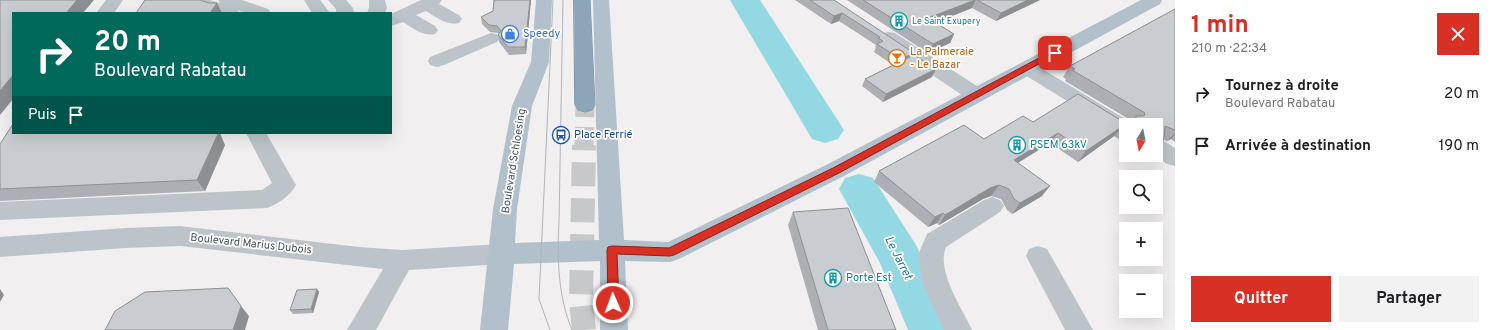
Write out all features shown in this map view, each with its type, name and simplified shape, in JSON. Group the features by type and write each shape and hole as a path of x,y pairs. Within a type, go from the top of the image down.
{"highway":[{"path":"582,0 585,105"}],"main road":[{"name":"Boulevard Schloesing","path":"494,330 505,209 522,106 540,62 544,0"},
{"path":"601,0 614,330"},
{"path":"502,254 612,250 670,252 844,166 1154,0"}],"street":[{"path":"106,12 116,0"},
{"path":"194,0 228,12"},
{"path":"226,0 259,12"},
{"path":"312,0 320,12"},
{"path":"336,0 344,8 345,12"},
{"path":"376,12 378,8 377,0"},
{"path":"397,18 430,2 453,20"},
{"path":"397,18 429,30"},
{"path":"878,30 976,95"},
{"path":"437,61 492,38"},
{"path":"1027,68 1119,124"},
{"path":"0,211 267,199 285,185 257,134"},
{"path":"1163,150 1175,158"},
{"path":"958,330 936,284 930,254 936,241 992,206"},
{"name":"Boulevard Marius Dubois","path":"0,246 180,236 359,257 402,260 502,254"},
{"path":"1038,256 1079,330"},
{"path":"361,330 402,260"}],"building":[{"path":"0,0 77,0 67,12 12,12 12,76 0,91"},
{"path":"145,0 200,0 209,3 217,3 211,12 137,12"},
{"path":"494,0 530,0 525,47 508,47 498,35 501,31 497,26 489,25 481,17 493,11"},
{"path":"810,0 834,0 914,53 900,59 877,44 883,41 878,38 880,37 842,13 834,16"},
{"path":"863,0 975,0 928,18 954,34 933,44"},
{"path":"977,0 1028,0 1001,13"},
{"path":"1175,9 1175,130 1165,126 1163,140 1163,118 1136,118 1136,116 1144,116 1145,113 1072,70 1075,69 1070,66"},
{"path":"914,55 936,69 886,94 865,79"},
{"path":"1078,94 1119,119 1119,129 1086,151 1058,133 1014,160 1050,186 1020,203 1014,199 1009,189 999,185 990,188 945,215 943,213 935,217 879,171 964,125 984,139 1023,116 1033,122"},
{"path":"12,126 12,134 218,134 197,180 0,189 0,144"},
{"name":"Porte Est","path":"848,208 896,330 828,330 793,212"},
{"path":"228,288 241,306 233,330 105,330 115,311 145,292"},
{"path":"317,289 311,309 290,310 297,290"}],"waterway":[{"name":"Le Jarret","path":"745,0 825,130"},
{"name":"Le Jarret","path":"859,189 900,258 932,330"}],"tunnel":[{"path":"584,146 585,105"},
{"path":"584,145 581,301 584,330"}],"tram line":[{"path":"550,330 539,299 553,0"},
{"path":"563,0 558,236 561,291 567,317 572,330"}],"place":[{"name":"Le Saint Exupery","path":"899,21"},
{"name":"Speedy","path":"510,34"},
{"name":"La Palmeraie - Le Bazar","path":"897,58"},
{"name":"Place Ferrié","path":"561,135"},
{"name":"PSEM 63kV","path":"1017,145"},
{"name":"Porte Est","path":"833,278"}],"route":[{"path":"613,303 612,250 670,252 836,170 1055,53"}]}
